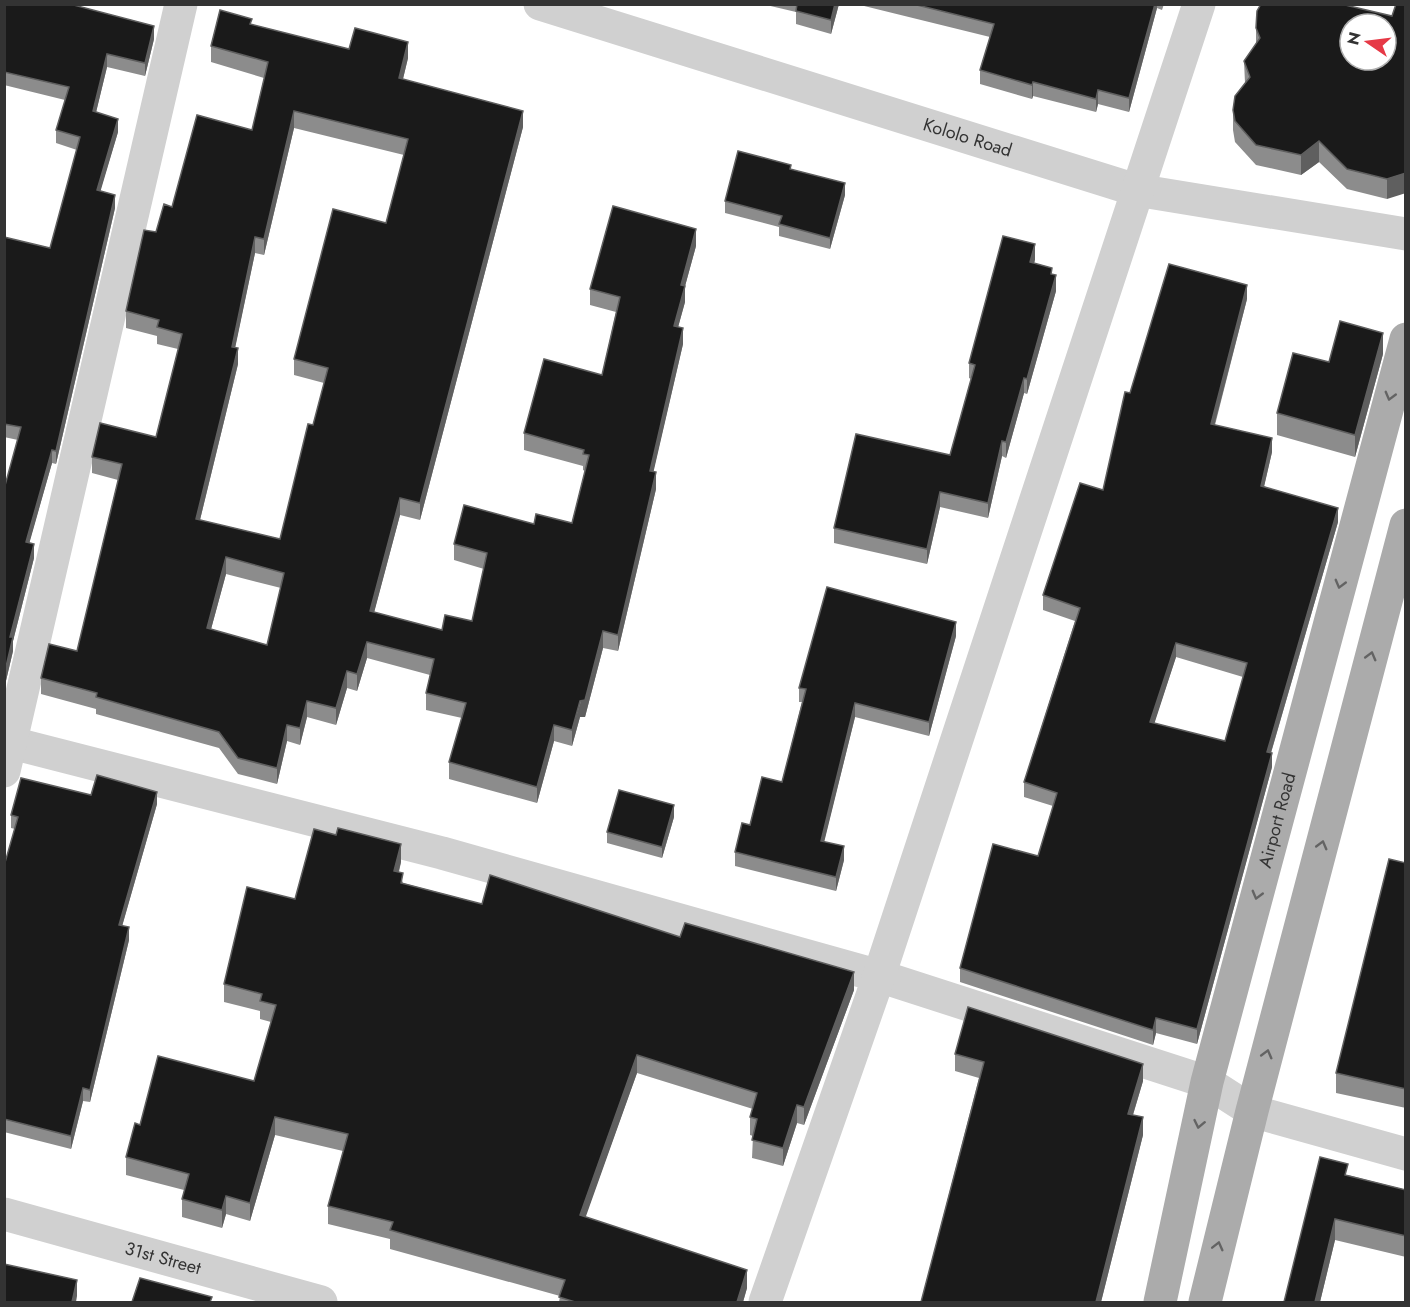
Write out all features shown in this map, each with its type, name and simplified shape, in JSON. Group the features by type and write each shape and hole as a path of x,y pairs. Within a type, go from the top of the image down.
{"main road":[{"name":"Airport Road","path":"1160,1302 1208,1082 1406,339"},
{"path":"1205,1302 1252,1111 1406,525"}],"street":[{"path":"181,4 7,752 442,853 879,976 1208,1082 1252,1111 1406,1155"},
{"path":"765,1302 879,976 1199,4"},
{"name":"Kololo Road","path":"550,6 1136,190 1406,234"},
{"name":"31st Street","path":"4,1214 321,1302"}],"building":[{"path":"4,4 70,4 154,26 145,63 107,54 93,111 118,119 97,190 115,195 56,451 52,450 26,542 34,544 10,637 13,637 5,671 4,489 21,427 4,424 4,237 50,248 80,137 56,130 69,87 4,72"},
{"path":"797,4 835,4 831,20 796,11"},
{"path":"913,4 1155,4 1129,98 1098,90 1096,99 1033,82 1032,85 980,70 994,24"},
{"path":"1261,4 1341,4 1375,12 1338,12 1338,72 1398,72 1398,12 1393,12 1396,4 1406,4 1406,173 1387,179 1347,169 1319,141 1301,155 1256,145 1235,121 1233,110 1235,96 1250,77 1244,61 1260,38 1256,28 1257,11"},
{"path":"220,10 252,19 250,24 349,49 355,28 408,42 399,78 523,111 420,503 400,498 370,611 442,630 445,615 472,621 487,553 454,544 464,505 534,524 536,514 572,523 589,455 583,454 584,450 524,433 544,359 602,375 620,297 590,289 613,206 696,229 681,285 685,286 674,326 683,328 650,471 656,472 618,635 603,631 585,700 580,701 572,730 554,725 537,787 449,762 466,703 426,693 434,659 367,642 357,674 347,671 336,708 307,701 300,728 287,725 277,768 238,758 219,732 96,697 97,693 41,678 49,644 77,651 122,464 92,457 100,423 156,437 182,334 157,327 159,320 126,311 144,230 156,232 164,204 172,207 197,115 252,130 268,62 211,46","holes":["294,111 408,139 386,223 333,209 294,359 328,368 313,425 308,424 280,539 196,519 238,348 232,347 255,237 264,239","226,557 284,573 267,645 207,628"]},
{"path":"738,151 791,165 790,169 845,183 830,238 779,224 782,216 725,201"},
{"path":"1003,236 1035,244 1030,262 1052,268 1051,274 1056,275 1027,379 1024,378 1006,442 1002,441 988,503 940,492 927,549 834,528 856,434 950,455 975,365 969,363"},
{"path":"1169,264 1247,285 1211,424 1272,438 1261,486 1338,508 1267,752 1272,753 1197,1029 1156,1018 1153,1030 960,968 993,844 1038,856 1057,793 1024,782 1080,608 1043,595 1080,483 1103,490 1125,392 1130,393","holes":["1176,643 1247,663 1225,741 1150,722"]},
{"path":"1340,321 1383,333 1355,435 1277,413 1293,353 1329,362"},
{"path":"827,587 956,622 929,722 855,703 821,841 844,846 836,877 735,852 742,823 750,825 762,777 782,782 806,689 799,688"},
{"path":"97,775 157,792 119,925 129,927 90,1090 83,1088 71,1136 4,1119 4,866 18,817 11,815 21,778 91,795"},
{"path":"619,790 674,805 662,847 607,832"},
{"path":"338,828 401,844 394,871 403,873 401,883 482,904 490,875 680,937 685,923 854,972 804,1107 797,1105 783,1148 752,1140 757,1119 750,1117 757,1093 637,1055 580,1215 747,1270 737,1302 575,1302 559,1297 565,1280 390,1230 393,1222 328,1206 348,1134 275,1117 250,1203 226,1196 222,1210 182,1199 189,1174 126,1157 135,1123 140,1125 158,1056 254,1081 276,1005 260,1001 262,994 224,984 247,887 295,899 314,829 336,835"},
{"path":"1389,859 1406,863 1406,1089 1336,1073"},
{"path":"968,1007 1143,1064 1128,1114 1143,1117 1096,1302 921,1302 984,1062 955,1054"},
{"path":"1320,1157 1348,1164 1345,1175 1406,1190 1406,1236 1335,1219 1315,1302 1284,1302"},
{"path":"4,1264 77,1280 72,1302 4,1302"},
{"path":"140,1278 212,1297 210,1302 132,1302"}]}
